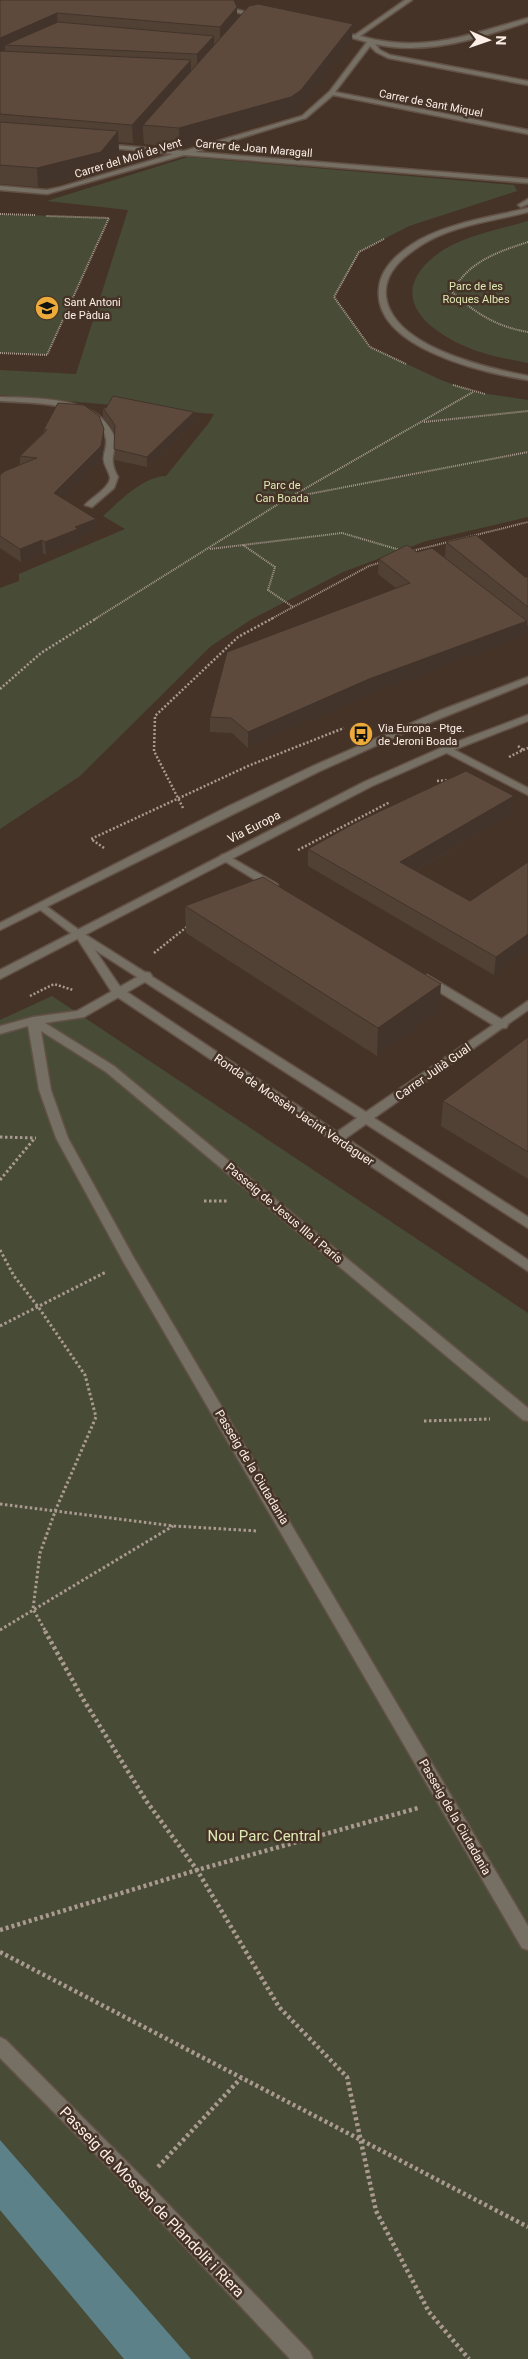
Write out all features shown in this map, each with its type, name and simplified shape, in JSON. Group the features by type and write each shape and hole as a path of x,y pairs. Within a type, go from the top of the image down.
{"street":[{"path":"189,0 271,18"},
{"path":"357,36 409,0"},
{"path":"246,20 252,14"},
{"path":"328,30 357,36 370,42 418,46 465,40 528,20"},
{"path":"521,22 528,24"},
{"path":"370,42 378,51 388,56 528,83"},
{"name":"Carrer del Molí de Vent","path":"0,188 33,192 62,189 180,152 304,117 331,93 370,42"},
{"name":"Carrer de Sant Miquel","path":"331,93 528,132"},
{"path":"135,148 141,142"},
{"name":"Carrer de Joan Maragall","path":"96,145 528,182"},
{"path":"485,220 526,203"},
{"path":"528,210 438,234 409,250 387,272 382,280 381,292 389,316 427,347 484,370 528,378"},
{"path":"0,399 57,403 80,408 94,416 104,426 110,438 111,450 108,463 114,478 111,486 89,505"},
{"name":"Via Europa","path":"0,927 193,828 329,763 452,709 528,680"},
{"name":"Via Europa","path":"0,975 368,784 528,718"},
{"path":"447,750 528,792"},
{"path":"225,857 284,892"},
{"name":"Ronda de Mossèn Jacint Verdaguer","path":"42,906 79,935 146,976 528,1223"},
{"name":"Ronda de Mossèn Jacint Verdaguer","path":"79,935 117,992 528,1266"},
{"path":"418,974 502,1025"},
{"path":"0,1030 33,1021 80,1014 146,976"},
{"name":"Carrer Julià Gual","path":"337,1138 502,1025 528,1005"},
{"name":"Passeig de la Ciutadania","path":"33,1021 45,1090 62,1138 129,1260 528,1942"},
{"name":"Passeig de Jesus Illa i París","path":"33,1021 110,1068 528,1416"},
{"name":"Passeig de Mossèn de Plandolit i Riera","path":"0,2046 140,2187 304,2359"}],"path":[{"path":"0,214 108,218 47,355 0,353"},
{"path":"384,239 359,252 334,297 370,346 414,368"},
{"path":"528,242 483,260 465,271 452,292 480,317 503,328 528,332"},
{"path":"449,383 474,392 492,395"},
{"path":"0,689 42,653 288,498 474,392"},
{"path":"421,422 528,411"},
{"path":"288,498 528,452"},
{"path":"207,549 342,533 409,552 528,522"},
{"path":"243,545 275,567 268,590 293,607"},
{"path":"193,828 154,751 155,716 238,636 369,566 385,561"},
{"path":"523,750 528,748"},
{"path":"0,1136 62,1138"},
{"path":"0,1180 35,1138"},
{"path":"204,1201 232,1201"},
{"path":"0,1250 14,1276 39,1308 85,1375 96,1417 56,1509 40,1553 33,1609 83,1699 147,1802 197,1870 238,1942 279,2007 348,2077 359,2140 376,2210 430,2312 469,2359"},
{"path":"0,1326 39,1308 129,1260"},
{"path":"424,1421 491,1419"},
{"path":"0,1504 56,1509 174,1526 291,1534"},
{"path":"0,1630 174,1526"},
{"path":"0,1930 197,1870 445,1800"},
{"path":"0,1952 528,2228"},
{"path":"140,2187 242,2078"}],"green space":[{"name":"Parc de Can Boada","path":"188,157 514,185 517,191 409,226 359,252 334,297 370,347 441,380 474,392 528,400 528,517 426,541 343,572 252,619 211,646 80,776 0,829 0,588 19,581 19,574 125,529 103,516 140,485 157,477 166,476 214,414 0,395 0,370 76,374 128,210 47,201"},
{"name":"Sant Antoni de Pàdua","path":"0,214 109,218 47,355 0,353"},
{"name":"Parc de les Roques Albes","path":"528,221 528,363 498,357 463,345 446,337 420,314 413,301 413,287 420,271 436,255 468,238"},
{"name":"Nou Parc Central","path":"52,996 528,1313 528,2359 0,2359 0,1020"}],"water":[{"path":"0,2140 191,2359 124,2359 0,2210"}],"building":[{"path":"0,0 234,0 237,7 220,27 57,13 0,38"},
{"path":"258,4 353,24 301,90 291,97 179,128 143,125 249,6"},
{"path":"58,22 214,36 197,54 5,45"},
{"path":"0,51 191,60 132,125 0,114"},
{"path":"0,122 118,131 101,152 37,168 0,165"},
{"path":"113,396 194,412 147,457 114,449 115,425 103,408 106,408"},
{"path":"58,403 84,405 99,416 104,429 101,446 54,493 96,519 75,527 78,529 45,542 42,540 20,549 0,536 0,475 5,471 37,458 20,456 47,430 44,429"},
{"path":"476,535 525,577 528,577 528,607 446,542"},
{"path":"407,545 417,552 432,548 527,621 369,679 248,732 231,718 210,717 227,652 410,583 379,559"},
{"path":"466,771 514,796 400,862 470,901 528,862 528,934 496,957 308,849 355,823"},
{"path":"263,877 441,984 378,1028 185,906"},
{"path":"528,1037 528,1152 443,1101"}],"place":[{"name":"Sant Antoni de Pàdua","path":"47,308"},
{"name":"Via Europa - Ptge. de Jeroni Boada","path":"361,734"}]}
